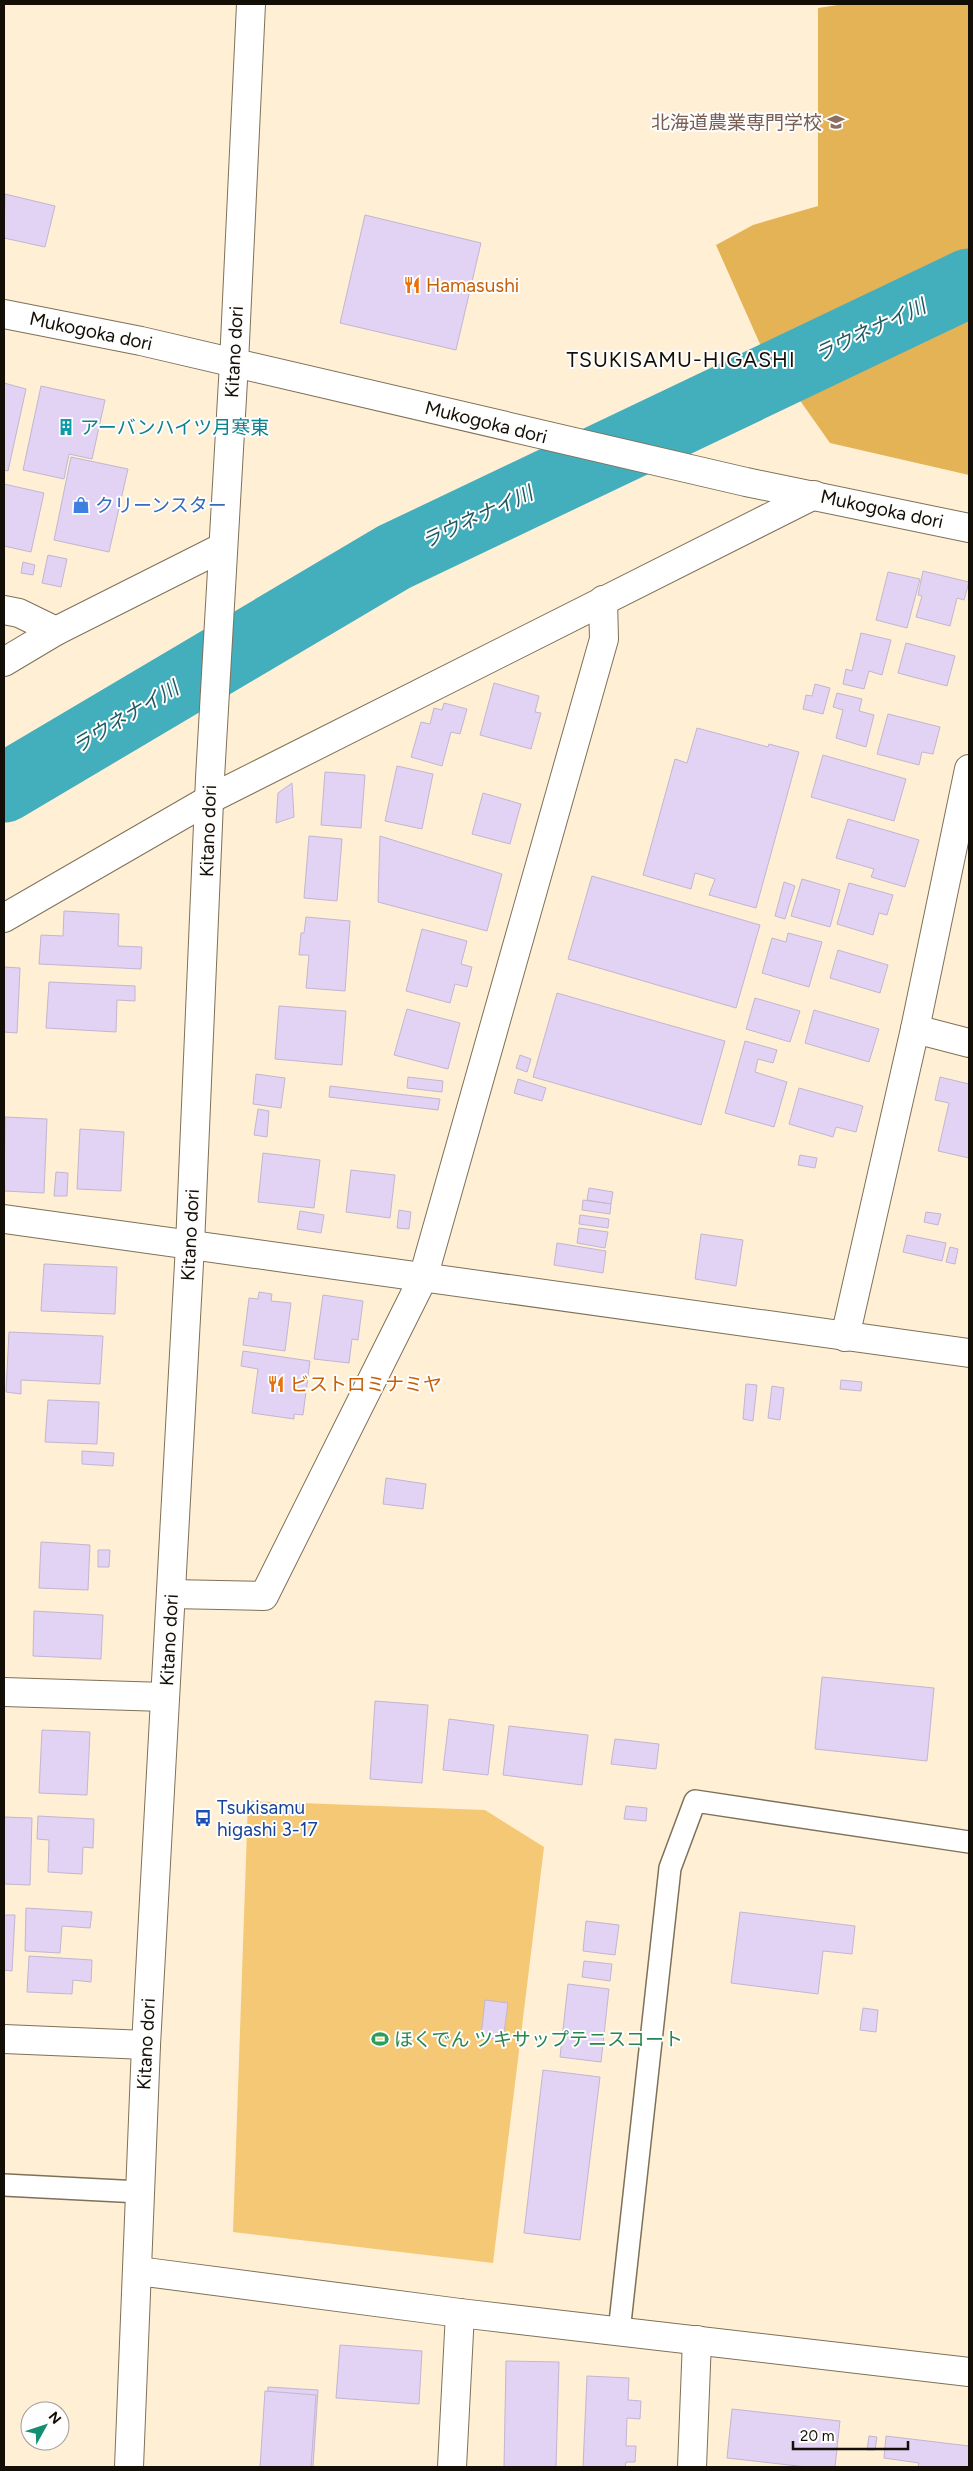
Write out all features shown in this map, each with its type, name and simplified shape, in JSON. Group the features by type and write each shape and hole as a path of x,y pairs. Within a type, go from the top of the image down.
{"street":[{"name":"Kitano dori","path":"129,2467 146,2044 190,1245 210,788 252,4"},
{"name":"Mukogoka dori","path":"4,314 141,341 563,441 746,482 969,528"},
{"path":"4,918 210,788 603,600 814,495"},
{"path":"4,662 56,631 223,547"},
{"path":"171,1594 264,1596 424,1278 604,639 603,600"},
{"path":"4,610 19,613 56,631"},
{"path":"845,1337 964,818 969,770"},
{"path":"915,1029 969,1043"},
{"path":"4,1219 969,1353"},
{"path":"4,1692 165,1697"},
{"path":"4,2039 146,2044"},
{"path":"138,2271 460,2313 969,2372"},
{"path":"452,2467 460,2313"},
{"path":"692,2467 697,2340"}],"lane":[{"path":"619,2332 670,1868 695,1801 969,1842"},
{"path":"4,2185 140,2192"}],"shaded area":[{"path":"844,4 969,4 969,475 830,443 760,344 716,245 753,225 818,206 818,8"},
{"name":"ほくでん ツキサップテニスコート","path":"248,1801 485,1810 544,1847 493,2263 233,2232"}],"building":[{"path":"5,194 55,206 45,247 4,238"},
{"path":"365,215 481,243 456,350 340,323"},
{"path":"4,383 26,389 8,471 4,470"},
{"name":"アーバンハイツ月寒東","path":"41,386 105,400 92,459 69,454 64,479 23,470"},
{"path":"71,457 128,469 109,552 54,540"},
{"path":"4,484 44,493 31,552 4,546"},
{"path":"48,555 67,559 61,587 42,583"},
{"path":"23,562 35,565 33,575 21,573"},
{"path":"923,571 969,582 964,600 957,598 950,626 916,617 922,596 918,595"},
{"path":"888,572 920,579 907,628 876,620"},
{"path":"861,633 891,640 882,675 869,671 864,689 843,684 846,669 852,671"},
{"path":"906,643 955,656 947,686 898,673"},
{"path":"494,683 539,696 535,712 541,713 531,749 480,735"},
{"path":"815,684 830,688 823,714 803,709 806,695 812,696"},
{"path":"837,693 862,699 859,711 874,715 866,747 836,738 843,710 833,707"},
{"path":"444,703 467,709 460,734 451,732 442,766 411,757 421,722 430,724 434,708 442,710"},
{"path":"888,714 940,727 933,754 922,752 919,765 877,754"},
{"path":"697,728 768,747 769,744 799,752 756,908 709,895 715,879 695,873 691,889 643,875 675,759 687,763"},
{"path":"823,755 906,779 894,821 811,797"},
{"path":"397,766 433,774 422,829 385,821"},
{"path":"325,772 365,775 361,828 321,825"},
{"path":"292,783 294,817 276,823 278,793"},
{"path":"483,793 521,804 510,844 472,834"},
{"path":"848,819 919,840 905,887 871,877 874,869 836,858"},
{"path":"309,836 342,839 337,901 304,898"},
{"path":"380,836 502,874 487,931 378,902"},
{"path":"592,876 760,925 736,1008 568,959"},
{"path":"802,879 840,890 830,927 791,916"},
{"path":"784,882 795,886 785,919 775,916"},
{"path":"849,883 893,895 887,915 879,913 873,935 837,924"},
{"path":"64,911 119,914 118,946 142,947 141,969 39,964 41,935 63,936"},
{"path":"306,917 350,921 345,991 306,988 309,955 299,955 301,933 304,933"},
{"path":"422,929 467,941 461,964 472,967 467,987 455,984 450,1003 406,991"},
{"path":"788,933 822,942 809,987 762,973 772,938 786,942"},
{"path":"838,950 888,965 880,993 830,978"},
{"path":"4,967 20,968 17,1033 4,1032"},
{"path":"49,982 135,986 135,1001 117,1000 116,1032 46,1028"},
{"path":"557,993 725,1041 701,1125 533,1077"},
{"path":"755,998 800,1011 790,1042 746,1029"},
{"path":"279,1006 346,1011 342,1065 275,1059"},
{"path":"407,1009 460,1023 448,1069 394,1055"},
{"path":"814,1010 879,1029 869,1062 805,1043"},
{"path":"745,1041 777,1050 773,1063 758,1059 755,1072 787,1082 774,1127 725,1113"},
{"path":"520,1055 531,1059 527,1072 516,1068"},
{"path":"256,1074 285,1078 281,1108 253,1104"},
{"path":"408,1077 443,1081 442,1092 407,1088"},
{"path":"940,1077 969,1084 969,1158 938,1151 949,1103 935,1100"},
{"path":"518,1079 546,1088 542,1101 514,1093"},
{"path":"330,1086 440,1099 438,1110 329,1097"},
{"path":"799,1088 863,1106 856,1132 836,1127 833,1137 789,1124"},
{"path":"258,1109 269,1111 267,1137 254,1135"},
{"path":"5,1117 47,1119 44,1193 4,1191"},
{"path":"80,1129 124,1132 121,1191 77,1189"},
{"path":"263,1153 320,1160 314,1208 258,1202"},
{"path":"800,1155 817,1158 815,1168 798,1165"},
{"path":"351,1170 395,1175 390,1218 346,1212"},
{"path":"56,1172 68,1173 67,1196 54,1196"},
{"path":"589,1188 613,1192 611,1204 587,1200"},
{"path":"583,1200 611,1204 610,1214 582,1210"},
{"path":"399,1210 411,1212 409,1229 397,1228"},
{"path":"300,1211 324,1215 321,1233 297,1229"},
{"path":"926,1212 941,1214 938,1225 924,1222"},
{"path":"580,1215 609,1219 608,1228 579,1224"},
{"path":"579,1228 608,1232 605,1248 577,1243"},
{"path":"701,1234 743,1240 736,1286 695,1279"},
{"path":"907,1235 946,1243 942,1261 903,1252"},
{"path":"557,1243 606,1251 603,1273 554,1265"},
{"path":"950,1247 958,1249 955,1264 946,1262"},
{"path":"44,1264 117,1267 115,1314 41,1311"},
{"path":"259,1292 272,1294 271,1301 291,1303 285,1351 243,1345 249,1298 258,1299"},
{"path":"323,1295 363,1301 358,1340 352,1339 349,1363 314,1359"},
{"path":"9,1332 103,1336 100,1384 21,1380 21,1394 6,1392"},
{"path":"243,1351 310,1361 303,1415 294,1414 294,1419 252,1413 258,1369 241,1366"},
{"path":"841,1380 862,1382 861,1391 840,1389"},
{"path":"746,1384 757,1385 753,1421 743,1419"},
{"path":"772,1386 784,1388 780,1420 768,1418"},
{"path":"48,1400 99,1402 97,1444 45,1442"},
{"path":"82,1451 114,1453 113,1466 82,1464"},
{"path":"386,1478 426,1484 423,1509 383,1504"},
{"path":"41,1542 90,1545 88,1590 39,1588"},
{"path":"98,1550 110,1550 109,1567 98,1567"},
{"path":"34,1611 103,1615 101,1659 33,1656"},
{"path":"822,1677 934,1688 927,1761 815,1749"},
{"path":"375,1701 428,1705 422,1783 370,1779"},
{"path":"449,1719 494,1725 488,1775 443,1770"},
{"path":"509,1726 588,1735 582,1785 503,1775"},
{"path":"42,1730 90,1732 87,1795 39,1793"},
{"path":"615,1739 659,1744 656,1769 611,1764"},
{"path":"626,1806 647,1808 646,1821 624,1819"},
{"path":"38,1816 94,1819 93,1848 83,1847 82,1874 48,1872 49,1840 37,1839"},
{"path":"4,1817 32,1818 30,1885 4,1884"},
{"path":"26,1908 92,1912 90,1928 62,1926 60,1953 25,1951"},
{"path":"740,1912 855,1926 852,1954 823,1951 818,1994 731,1983"},
{"path":"4,1915 15,1915 12,1971 4,1970"},
{"path":"586,1921 619,1925 615,1955 583,1951"},
{"path":"29,1956 92,1960 91,1982 73,1980 72,1994 27,1992"},
{"path":"584,1961 612,1964 610,1981 582,1977"},
{"path":"568,1984 609,1989 601,2062 560,2057"},
{"path":"485,2000 508,2003 503,2040 481,2037"},
{"path":"863,2008 878,2010 876,2032 860,2030"},
{"path":"543,2070 600,2077 580,2240 524,2233"},
{"path":"340,2345 422,2351 419,2404 336,2398"},
{"path":"506,2361 559,2362 556,2467 504,2467"},
{"path":"587,2376 629,2378 628,2400 641,2401 640,2419 627,2418 626,2446 636,2446 635,2462 626,2462 625,2467 583,2467"},
{"path":"268,2387 318,2390 313,2467 263,2467"},
{"path":"265,2391 316,2395 311,2467 260,2467"},
{"path":"732,2409 840,2421 835,2467 807,2467 727,2458"},
{"path":"869,2436 877,2437 875,2450 867,2450"},
{"path":"886,2436 969,2446 969,2467 918,2467 919,2463 884,2458"}],"waterway":[{"name":"ラウネナイ川","path":"4,788 394,557 969,283"}],"place":[{"name":"北海道農業専門学校","path":"836,122"},
{"name":"Hamasushi","path":"412,285"},
{"name":"アーバンハイツ月寒東","path":"66,427"},
{"name":"クリーンスター","path":"81,505"},
{"name":"ビストロミナミヤ","path":"276,1384"},
{"name":"Tsukisamu higashi 3-17","path":"203,1818"},
{"name":"ほくでん ツキサップテニスコート","path":"380,2039"}],"district":[{"name":"TSUKISAMU-HIGASHI","path":"681,359"}]}
